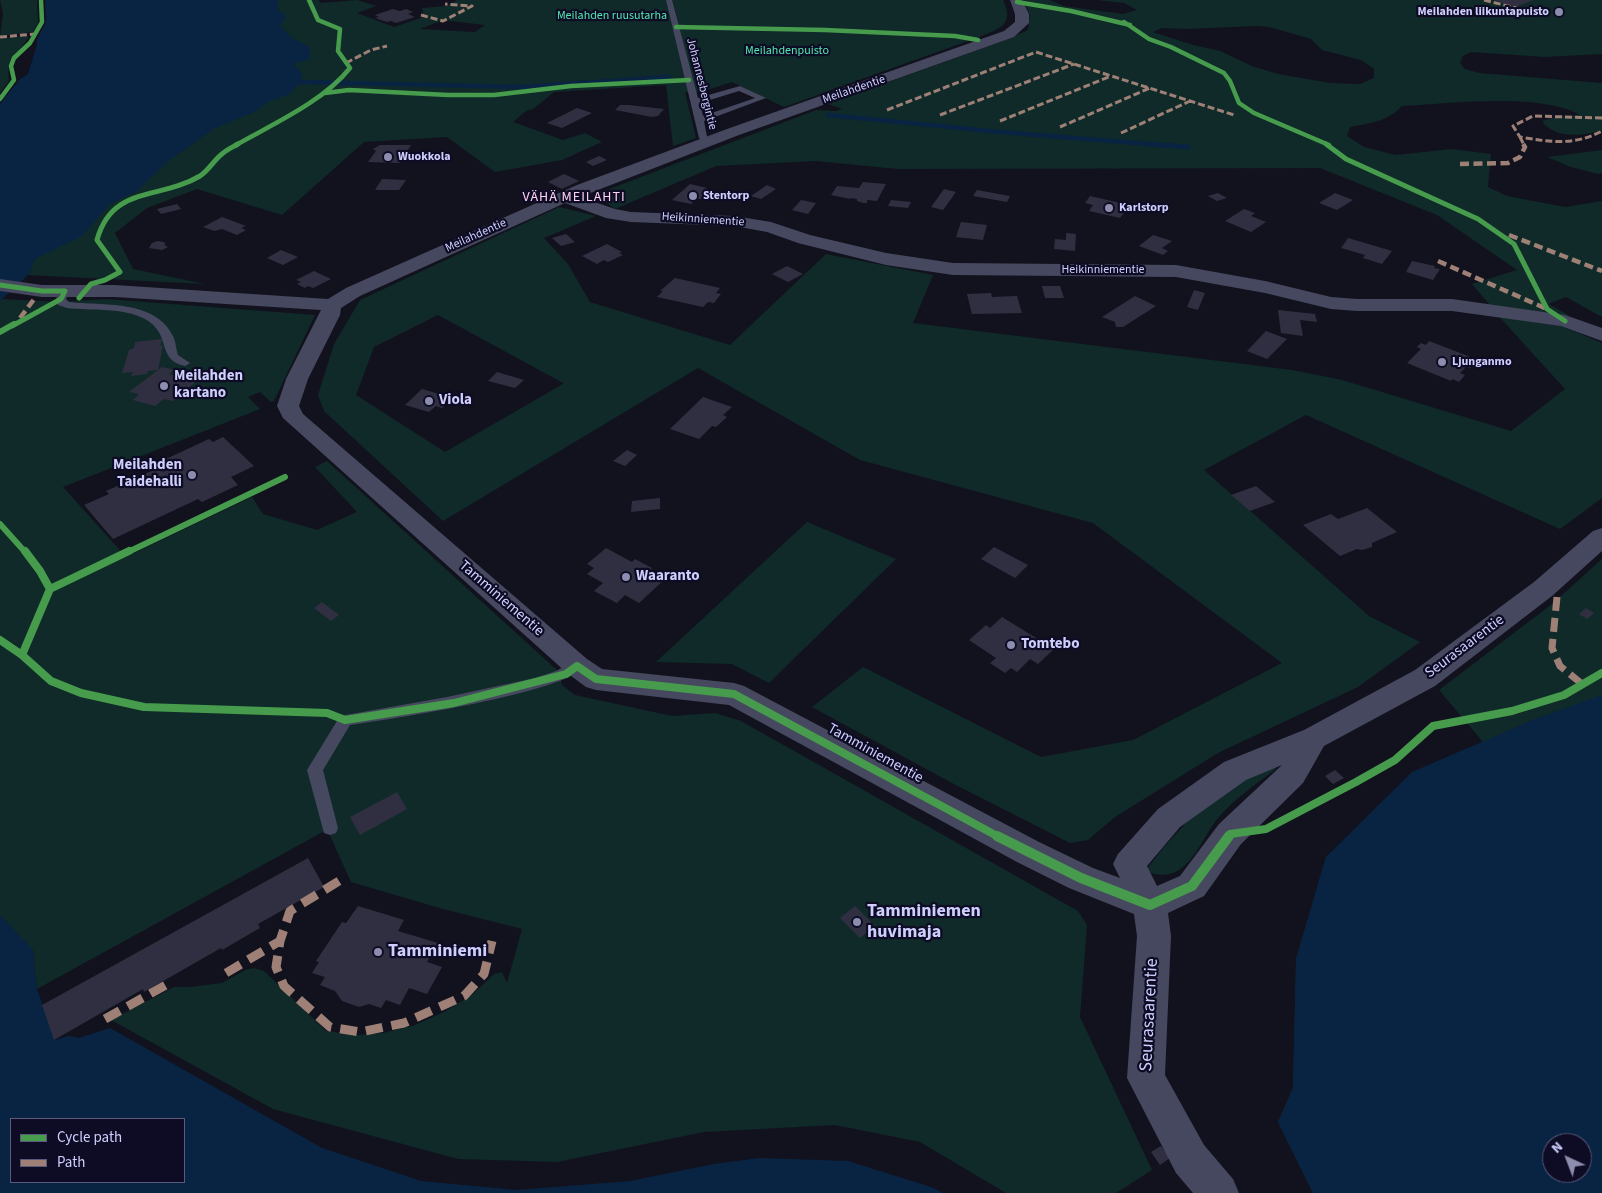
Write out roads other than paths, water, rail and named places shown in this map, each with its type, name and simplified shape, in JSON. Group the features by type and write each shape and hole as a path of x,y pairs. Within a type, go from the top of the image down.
{"street":[{"name":"Meilahdentie","path":"0,285 65,291 115,291 332,304 384,278 564,196 708,141 1009,34 1022,23 1022,14 1016,0"},
{"path":"583,189 591,194 603,210"},
{"name":"Heikinniementie","path":"564,196 574,202 631,217 734,221 771,227 804,238 886,259 953,269 1176,271 1265,287 1331,303 1357,305 1452,304 1522,314 1565,321 1602,335"},
{"name":"Tamminiementie","path":"332,304 330,315 297,379 288,406 294,418 577,666 596,679 734,694 907,789 1037,856 1081,878 1150,905"},
{"name":"Seurasaarentie","path":"1219,1193 1190,1159 1146,1078 1154,936 1150,905 1128,864 1169,818 1235,771 1314,738 1425,678 1543,589 1602,538"},
{"path":"1150,905 1192,886 1230,834 1292,774 1314,738"}],"lane":[{"name":"Johannesbergintie","path":"669,0 680,53 700,120 703,138 708,141"},
{"path":"695,102 740,88 762,98 700,120"},
{"path":"65,291 61,299 62,303 67,305 137,312 148,316 168,336 171,355 176,361 185,364"},
{"path":"330,828 315,770 345,720 454,702 539,682 566,674 577,666"}],"water":[{"path":"45,0 278,0 278,10 286,16 280,26 292,38 310,47 310,59 293,64 302,73 301,82 288,95 270,101 252,113 215,128 168,161 136,192 110,204 82,236 35,259 28,275 0,301 0,104 19,80 28,74 37,40 46,22"},
{"path":"1602,695 1602,1193 1313,1193 1278,1122 1293,1088 1296,959 1326,857 1412,772 1535,719"},
{"path":"0,915 33,950 37,989 55,1040 69,1036 79,1038 110,1028 322,1148 421,1181 517,1190 630,1181 714,1164 759,1158 848,1161 931,1187 943,1193 0,1193"}],"waterway":[{"path":"301,82 522,87 669,77"},
{"path":"828,115 1161,145"},
{"path":"1146,144 1188,147"}],"place":[{"name":"Meilahden liikuntapuisto","path":"1559,12"},
{"name":"Wuokkola","path":"388,157"},
{"name":"Stentorp","path":"693,196"},
{"name":"Karlstorp","path":"1109,208"},
{"name":"Ljunganmo","path":"1442,362"},
{"name":"Meilahden kartano","path":"164,386"},
{"name":"Viola","path":"429,401"},
{"name":"Meilahden Taidehalli","path":"192,475"},
{"name":"Waaranto","path":"626,577"},
{"name":"Tomtebo","path":"1011,645"},
{"name":"Tamminiemen huvimaja","path":"857,922"},
{"name":"Tamminiemi","path":"378,952"}],"district":[{"name":"VÄHÄ MEILAHTI","path":"574,198"}],"park label":[{"name":"Meilahden ruusutarha","path":"612,16"},
{"name":"Meilahdenpuisto","path":"787,51"}]}
